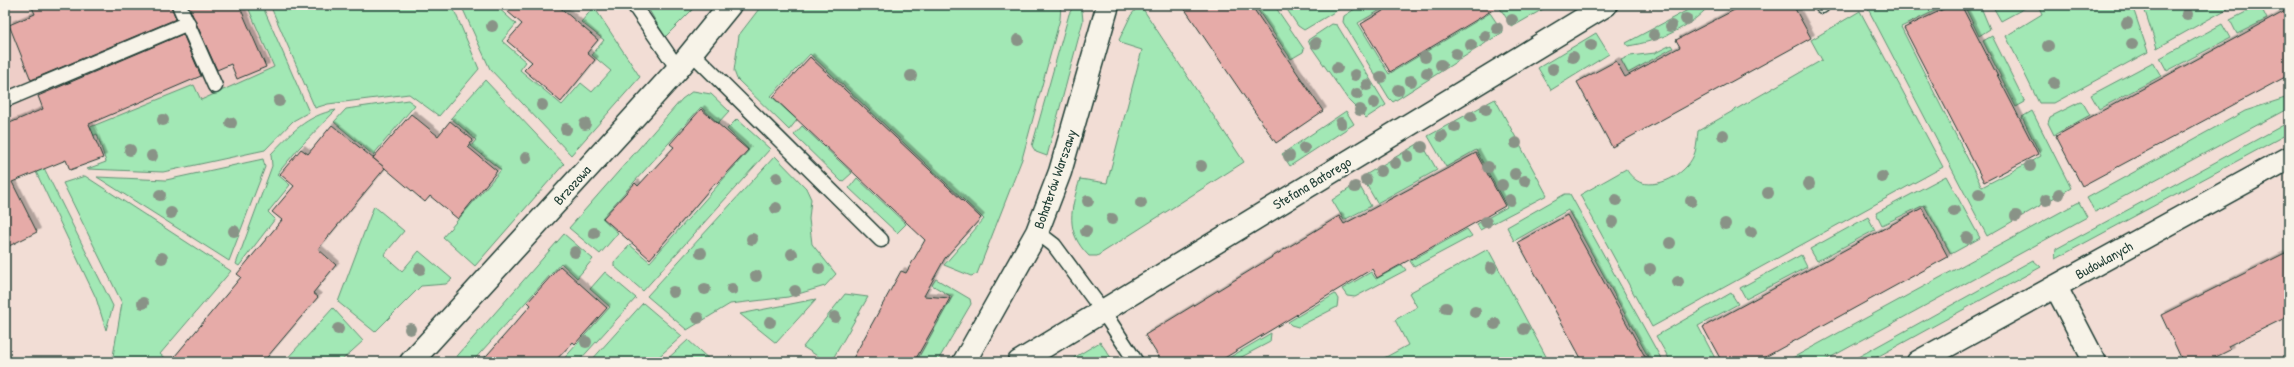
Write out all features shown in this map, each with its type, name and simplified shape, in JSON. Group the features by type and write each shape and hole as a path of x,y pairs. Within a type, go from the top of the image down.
{"street":[{"name":"Brzozowa","path":"411,362 685,61 730,5"},
{"name":"Bohaterów Warszawy","path":"964,362 1037,232 1060,172 1108,5"},
{"name":"Stefana Batorego","path":"1019,362 1102,310 1606,5"},
{"name":"Budowlanych","path":"1918,362 2289,158"},
{"path":"2056,287 2095,362"}],"lane":[{"path":"179,5 215,86"},
{"path":"634,5 685,61 881,240"},
{"path":"5,100 188,23"},
{"path":"1037,232 1054,245 1102,310 1136,362"}],"shaded area":[{"path":"5,5 247,5 274,67 201,101 194,85 5,162"}],"green space":[{"path":"247,5 262,5 309,112 293,121 265,150 163,172 87,169 106,162 97,134 51,155 46,145 194,85 201,100 274,67"},
{"path":"270,5 452,5 479,69 439,116 409,94 328,104 315,108"},
{"path":"461,5 495,5 516,24 502,41 526,62 520,70 562,105 581,83 592,92 611,71 592,55 604,40 581,22 594,7 640,77 571,155 490,69"},
{"path":"646,5 694,5 695,7 665,37"},
{"path":"762,5 1061,5 1060,19 1022,159 977,274 971,276 944,265 984,219 810,54 771,96 797,120 789,130 737,79 734,71 739,35"},
{"path":"1074,5 1077,5 1082,11 1083,21 1047,156 1036,152 1032,146 1069,14"},
{"path":"1274,5 1304,49 1303,52 1291,59 1255,6"},
{"path":"1284,5 1346,5 1304,30 1298,26"},
{"path":"1361,5 1389,5 1358,23 1389,74 1490,13 1503,32 1393,102 1389,98 1343,22 1344,16"},
{"path":"1505,5 1550,5 1512,27 1500,8"},
{"path":"1697,5 1710,5 1692,21 1672,33 1640,44 1628,46 1626,43"},
{"path":"1866,5 1947,5 1901,27 1982,187 2041,156 2022,117 2032,111 2071,188 1987,236"},
{"path":"1964,5 1980,5 1990,29 1979,36"},
{"path":"1992,5 2024,5 2025,8 2001,21"},
{"path":"2038,5 2132,5 2148,52 2054,103 2039,103 2006,36 2042,14"},
{"path":"2143,5 2228,5 2227,9 2157,48"},
{"path":"2246,5 2260,5 2267,19 2237,34 2230,20 2248,11"},
{"path":"1137,8 1143,9 1244,162 1097,256 1089,256 1081,247 1076,238 1073,229 1072,210 1080,179 1107,183 1142,50 1123,44 1119,40 1131,15"},
{"path":"1860,11 1943,167 1652,327 1580,195 1626,169 1633,178 1642,183 1658,183 1674,177 1687,166 1692,159 1696,150 1698,131 1822,60 1811,40"},
{"path":"1332,24 1337,25 1386,105 1366,118 1349,101 1308,40"},
{"path":"2222,24 2230,38 2167,71 2160,58"},
{"path":"1596,33 1609,54 1551,90 1538,68"},
{"path":"1992,36 2025,102 2016,107 1983,41"},
{"path":"1671,45 1673,48 1628,73 1621,60 1630,56 1655,53"},
{"path":"2153,62 2161,76 2099,109 2091,95"},
{"path":"485,80 564,164 475,266 443,237 501,170 471,146 476,140 451,118"},
{"path":"693,91 711,94 729,111 718,123 701,107 602,218 618,233 600,254 569,228 682,99"},
{"path":"2288,97 2289,108 2095,212 2087,198 2245,111"},
{"path":"1495,99 1547,195 1480,230 1477,224 1507,207 1476,150 1446,167 1428,136"},
{"path":"408,100 415,105 373,155 334,122 346,109"},
{"path":"2080,102 2083,103 2090,115 2054,135 2048,123 2050,117"},
{"path":"336,110 299,148 277,174 290,185 268,212 275,219 239,266 236,264 272,166 271,154 300,126 316,116"},
{"path":"1346,111 1354,124 1290,166 1282,154"},
{"path":"737,119 770,149 643,291 614,266 614,262 630,245 650,262 749,150 727,129"},
{"path":"2289,122 2289,133 2055,259 2056,249"},
{"path":"802,126 852,173 842,182 794,135"},
{"path":"1421,142 1437,170 1377,203 1362,177"},
{"path":"35,150 113,306 106,330 96,298 27,153"},
{"path":"775,156 806,188 811,199 809,219 812,244 836,274 825,286 788,297 730,304 687,330 647,296"},
{"path":"263,159 265,167 229,261 97,177 166,180"},
{"path":"85,176 231,271 160,354 169,362 112,362 122,303 63,183"},
{"path":"1946,176 1980,238 1951,254 1924,205 1882,225 1876,213"},
{"path":"857,178 906,224 897,233 849,188"},
{"path":"1358,183 1371,206 1344,220 1332,200"},
{"path":"1565,194 1570,194 1663,362 1651,362 1568,210 1514,241 1507,227"},
{"path":"2079,202 2087,217 1822,362 1785,362"},
{"path":"374,206 404,231 384,255 402,271 419,251 452,279 446,284 421,286 375,332 338,302"},
{"path":"1868,217 1875,230 1817,261 1810,249"},
{"path":"1467,229 1472,236 1414,267 1410,261"},
{"path":"564,234 593,259 577,278 561,263 472,362 452,362"},
{"path":"1488,249 1548,360 1547,362 1377,362 1408,345 1395,320 1417,307 1409,293"},
{"path":"1801,255 1807,267 1746,299 1740,288"},
{"path":"2033,260 2041,267 1868,362 1849,362"},
{"path":"1402,265 1406,270 1355,297 1347,296 1342,289 1371,272 1376,279"},
{"path":"605,272 636,298 578,362 561,362 610,307 590,289"},
{"path":"936,279 970,299 971,304 937,362 916,362 952,297 932,285"},
{"path":"1731,293 1738,304 1698,326 1717,362 1671,362 1656,336"},
{"path":"845,294 868,297 831,362 827,362 803,347"},
{"path":"1335,294 1338,299 1337,307 1298,327 1291,325 1288,322"},
{"path":"816,299 776,343 740,314"},
{"path":"643,303 682,336 653,362 590,362"},
{"path":"333,308 363,341 340,362 284,362"},
{"path":"1271,333 1270,342 1234,361 1227,359"},
{"path":"688,340 712,362 664,362"},
{"path":"1100,342 1114,362 1067,362"}],"building":[{"path":"31,5 171,5 176,19 31,80 9,25 35,14"},
{"path":"188,5 239,5 266,67 237,79 231,64 217,70"},
{"path":"500,5 557,5 598,40 587,53 595,60 561,102 524,70 532,62 507,41 522,24"},
{"path":"1182,5 1251,5 1323,111 1276,143"},
{"path":"1393,5 1501,5 1390,72 1361,24"},
{"path":"1744,5 1793,5 1811,38 1612,147 1577,82 1616,61 1625,77 1680,47 1676,40"},
{"path":"1952,5 1961,5 2038,154 1984,182 1904,28"},
{"path":"2289,9 2289,75 2082,186 2056,136"},
{"path":"183,34 201,76 89,124 103,158 70,170 66,160 12,182 37,232 5,248 5,125 43,109 38,96"},
{"path":"810,57 981,218 945,258 924,296 950,298 914,362 851,362 901,271 906,273 925,240 773,97"},
{"path":"701,109 748,150 717,184 715,183 650,259 603,218 635,183 638,186 674,147 670,144"},
{"path":"411,114 438,136 450,121 473,140 468,147 497,171 458,219 430,196 425,202 373,158"},
{"path":"332,125 385,168 318,249 336,265 313,293 318,297 263,362 170,362 241,277 237,274 282,220 272,212 294,186 280,174 301,149 308,154"},
{"path":"1476,153 1505,206 1377,278 1372,269 1218,362 1162,362 1145,335 1339,216 1344,224"},
{"path":"1922,208 1948,257 1756,362 1722,362 1703,327"},
{"path":"1567,215 1648,362 1583,362 1518,242"},
{"path":"2289,251 2289,316 2228,346 2230,350 2206,362 2183,362 2161,315"},
{"path":"560,266 607,308 575,344 573,342 554,362 481,362 531,305 528,302"}]}
